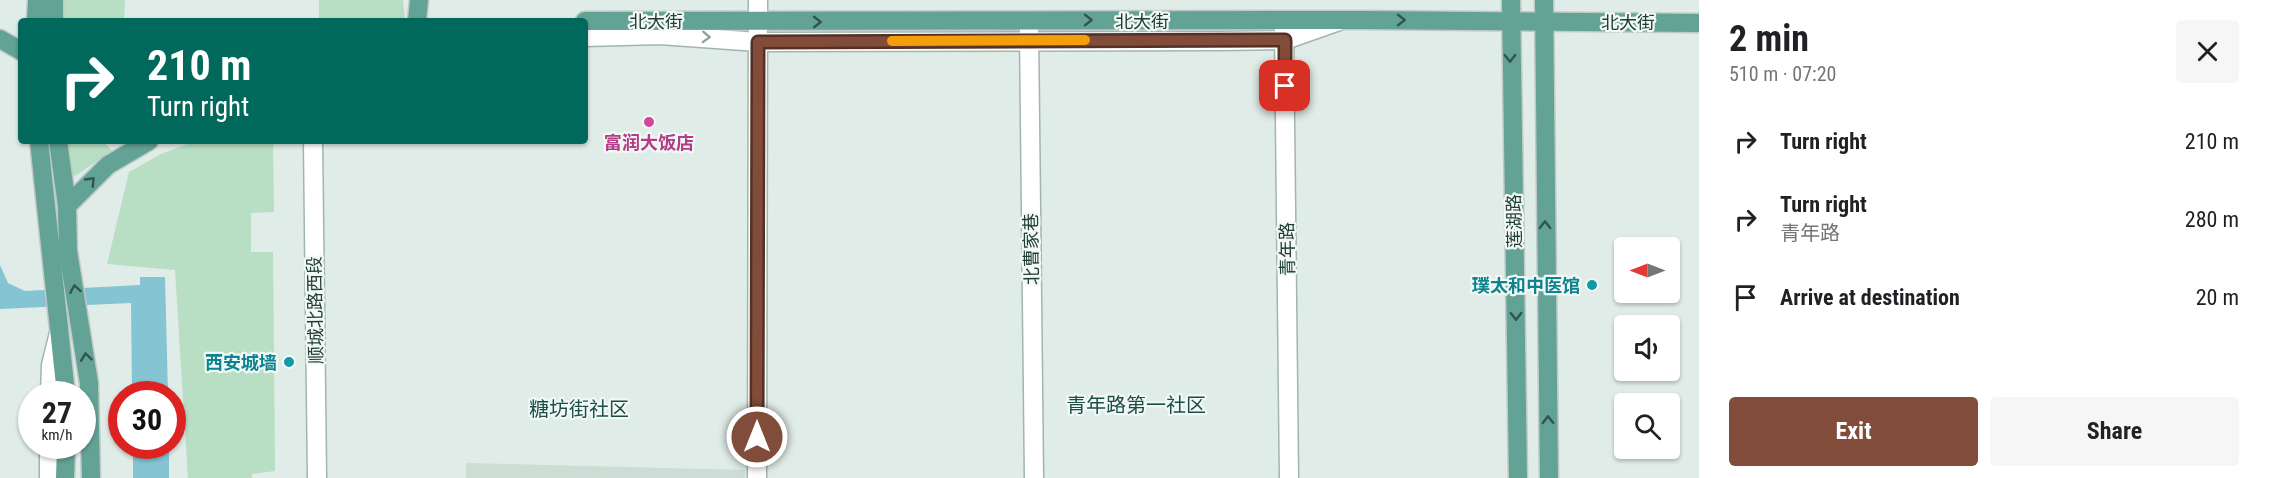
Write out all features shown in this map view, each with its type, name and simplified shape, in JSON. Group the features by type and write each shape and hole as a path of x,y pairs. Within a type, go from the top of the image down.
{"main road":[{"path":"36,18 38,0"},
{"path":"54,0 54,18"},
{"path":"417,18 419,0"},
{"name":"莲湖路","path":"1511,0 1518,478"},
{"name":"莲湖路","path":"1544,0 1549,478"},
{"name":"北大街","path":"588,21 1343,20 1699,23"},
{"path":"0,39 18,49"},
{"path":"39,144 65,381"},
{"path":"58,144 67,206 68,251 82,327 89,383 91,478"},
{"path":"67,206 108,165 144,144"},
{"path":"65,478 66,459"}],"street":[{"path":"757,478 758,0"},
{"name":"北曹家巷","path":"1029,20 1034,478"},
{"name":"青年路","path":"1283,20 1289,478"},
{"path":"588,36 660,35 758,42 1285,40 1343,20"},
{"name":"顺城北路西段","path":"313,144 317,478"},
{"path":"50,381 51,365 59,331"},
{"path":"49,459 49,478"}],"shaded area":[{"path":"466,463 745,470 745,478 466,478"}],"green space":[{"path":"62,0 125,0 124,18 65,18"},
{"path":"319,0 403,0 405,18 319,18"},
{"path":"67,144 106,144 112,151 72,178"},
{"path":"187,144 273,144 274,212 251,213 251,252 273,252 275,471 252,474 252,478 188,478 186,381 182,381 175,270 107,264 129,172 161,154"}],"water":[{"path":"0,265 8,283 25,291 140,285 140,277 165,277 168,381 132,381 131,303 0,309"},
{"path":"133,459 169,459 169,478 133,478"}],"slow traffic":[{"path":"892,41 1085,40"}],"place":[{"name":"富润大饭店","path":"649,122"},
{"name":"璞太和中医馆","path":"1592,285"},
{"name":"西安城墙","path":"289,362"}],"district":[{"name":"青年路第一社区","path":"1136,405"},
{"name":"糖坊街社区","path":"579,409"}],"route":[{"path":"757,437 758,42 1285,40 1285,86"}]}
